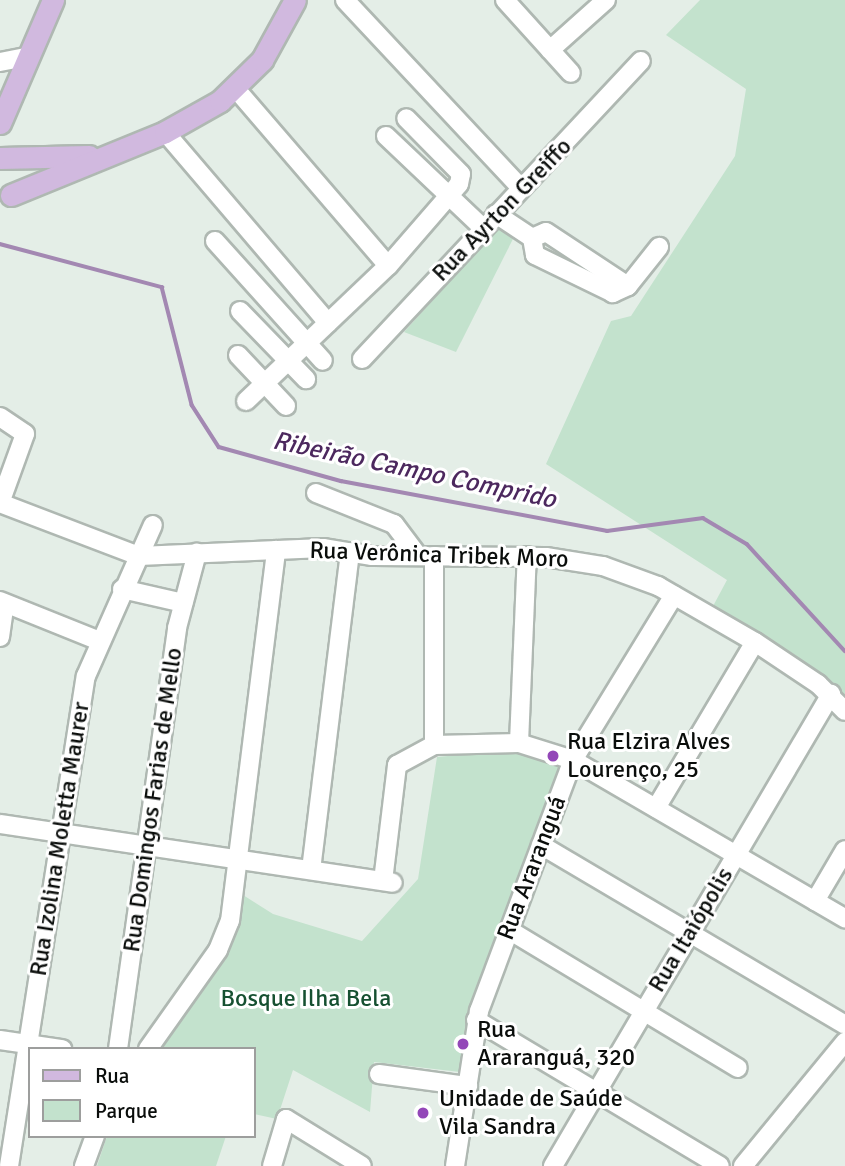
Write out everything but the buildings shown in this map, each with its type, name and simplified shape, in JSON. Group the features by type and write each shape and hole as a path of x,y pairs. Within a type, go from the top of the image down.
{"main road":[{"path":"4,196 24,174 7,158 2,119 53,0"},
{"path":"4,196 164,132 236,89 267,53 295,0"},
{"path":"7,158 102,155"}],"street":[{"path":"345,0 520,188"},
{"path":"505,0 571,73"},
{"path":"550,50 607,0"},
{"path":"0,62 30,56"},
{"name":"Rua Ayrton Greiffo","path":"362,359 641,61"},
{"path":"236,89 388,266"},
{"path":"246,401 388,266 447,197 461,174 406,118"},
{"path":"164,132 328,323"},
{"path":"386,136 447,197 483,228"},
{"path":"496,214 532,238 546,232 628,286 659,247"},
{"path":"215,241 323,361"},
{"path":"240,311 306,379"},
{"path":"238,355 286,406"},
{"path":"0,417 25,434 0,503"},
{"path":"316,493 394,524 426,556 434,745"},
{"name":"Rua Verônica Tribek Moro","path":"0,503 139,555 276,550 426,556 527,556 603,566 674,595 755,642 831,694 845,711"},
{"name":"Rua Izolina Moletta Maurer","path":"9,1166 61,833 97,640 153,525"},
{"path":"149,1047 223,941 239,859 276,550"},
{"path":"311,870 350,552"},
{"name":"Rua Domingos Farias de Mello","path":"118,1047 183,603 197,553"},
{"path":"519,743 527,556"},
{"path":"122,589 183,603"},
{"name":"Rua Araranguá","path":"455,1166 476,1020 573,760 674,595"},
{"path":"0,637 3,602 97,640"},
{"path":"656,808 755,642"},
{"name":"Rua Itaiópolis","path":"553,1166 831,694"},
{"path":"0,824 388,882 394,769 434,745 519,743 573,760 845,918"},
{"path":"541,845 845,1025"},
{"path":"815,901 845,850"},
{"path":"509,930 737,1068"},
{"path":"476,1020 720,1166"},
{"path":"0,1040 48,1047"},
{"path":"743,1166 845,1042"},
{"path":"379,1074 468,1086"},
{"path":"272,1166 286,1119 362,1166"},
{"path":"84,1166 94,1138"}],"green space":[{"path":"700,0 845,0 845,699 795,655 712,608 727,580 546,464 611,321 631,316 735,156 746,89 666,35"},
{"path":"502,223 516,233 456,352 404,332"},
{"name":"Bosque Ilha Bela","path":"514,750 564,763 468,1010 460,1072 374,1062 370,1112 293,1070 277,1119 256,1114 256,1047 159,1047 229,949 243,895 273,914 362,941 418,879 437,757"},
{"path":"106,1138 225,1138 216,1166 97,1166"}],"waterway":[{"name":"Ribeirão Campo Comprido","path":"0,244 162,287 192,405 219,447 341,481 607,531 703,518 747,544 845,651"}],"place":[{"name":"Rua Elzira Alves Lourenço, 25","path":"553,756"},
{"name":"Rua Araranguá, 320","path":"463,1044"},
{"name":"Unidade de Saúde Vila Sandra","path":"423,1113"}]}
